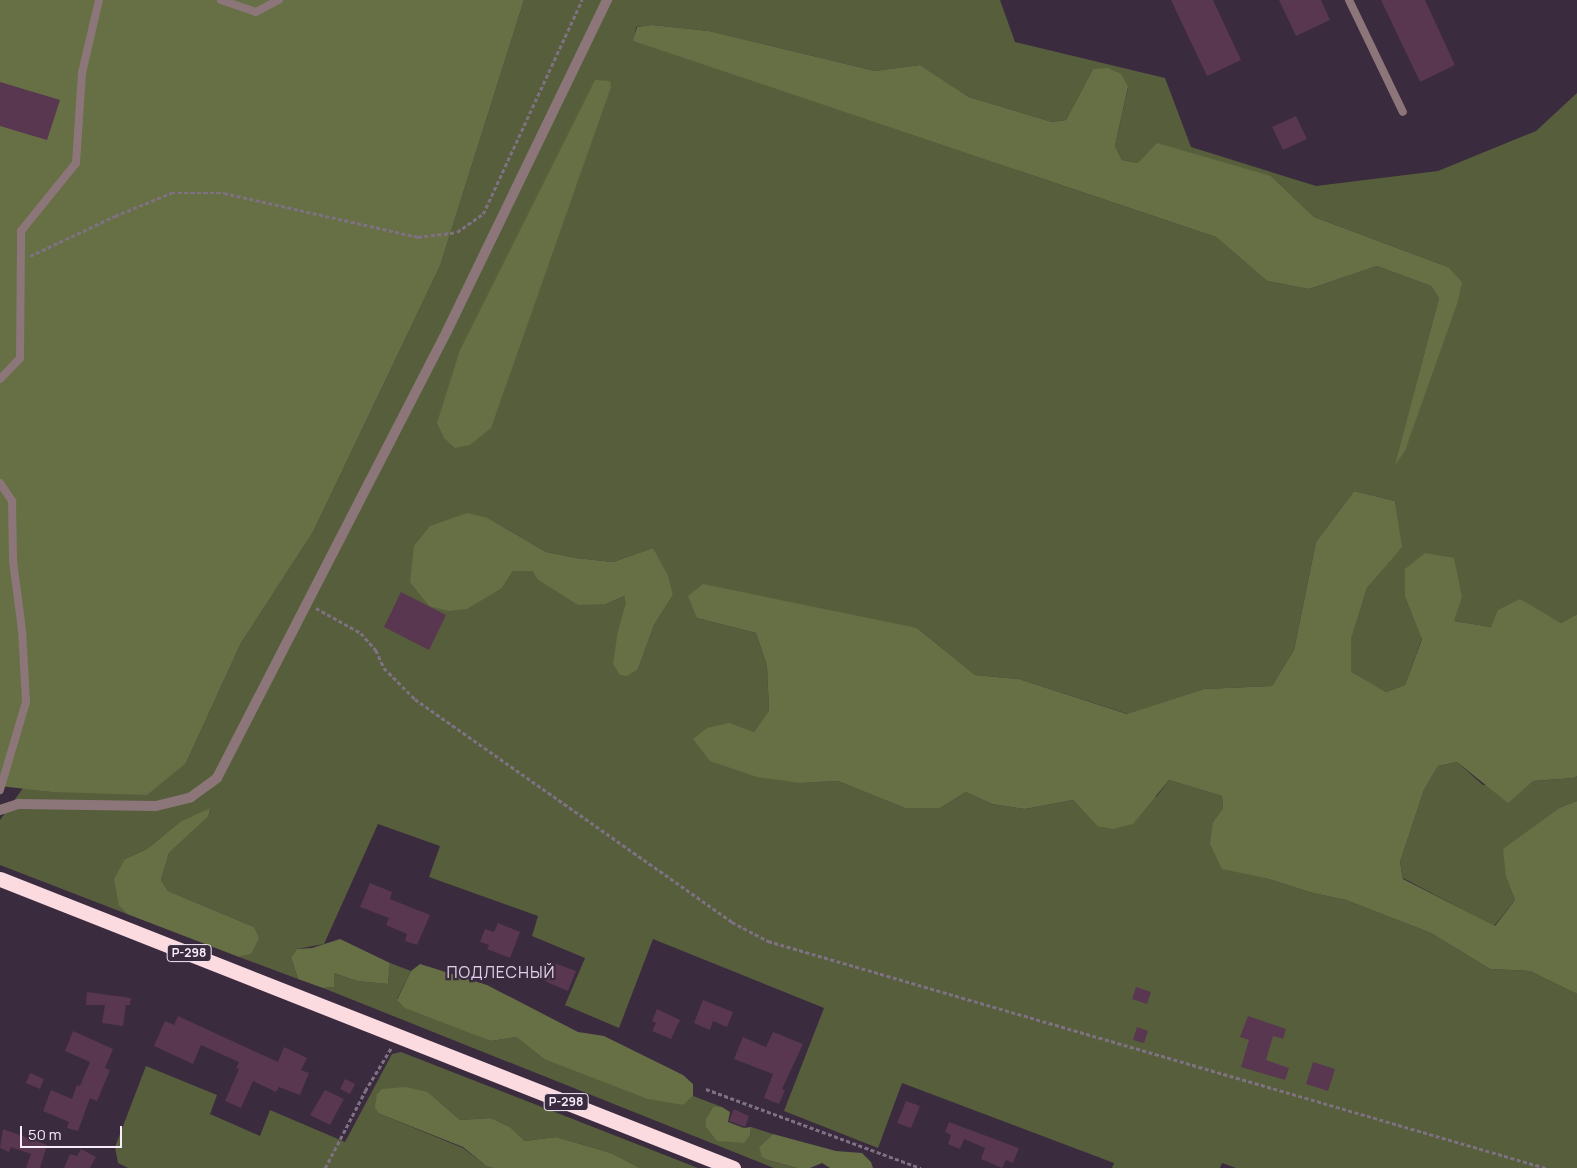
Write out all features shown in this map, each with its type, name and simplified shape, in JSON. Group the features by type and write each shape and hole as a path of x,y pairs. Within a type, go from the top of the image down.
{"highway":[{"name":"Р-298","path":"0,879 733,1168"}],"street":[{"path":"0,810 18,804 156,806 191,797 217,778 447,331 607,0"}],"lane":[{"path":"0,379 20,358 21,231 76,163 82,73 99,0"},
{"path":"221,0 256,12 279,0"},
{"path":"1349,0 1402,112"},
{"path":"0,483 12,502 13,561 22,630 26,702 0,790"}],"path":[{"path":"20,260 115,216 171,193 224,193 418,237 457,232 483,214 582,0"},
{"path":"307,604 361,633 376,650 384,668 415,699 732,922 768,941 1546,1168"},
{"path":"325,1168 365,1091 399,1036"},
{"path":"706,1088 921,1168"}],"green space":[{"path":"0,0 524,0 440,266 313,532 241,643 186,763 147,795 51,792 0,786"},
{"path":"524,0 1000,0 1015,42 1165,78 1191,147 1316,186 1438,171 1536,131 1577,93 1577,614 1561,623 1520,600 1491,627 1454,621 1405,597 1422,638 1405,685 1386,692 1351,673 1351,638 1367,588 1401,547 1395,501 1354,491 1316,542 1294,650 1272,686 1204,689 1128,714 1019,679 975,675 917,628 697,618 756,633 767,666 769,712 754,732 801,783 838,781 905,808 940,808 966,792 992,804 1025,809 1073,800 1097,826 1157,796 1169,780 1222,796 1223,808 1213,822 1265,878 1313,893 1346,900 1431,933 1490,969 1530,971 1577,994 1577,1168 1236,1168 1222,1163 1220,1168 1112,1168 1114,1163 902,1083 878,1148 784,1111 824,1008 653,939 619,1028 565,1005 585,958 532,936 538,916 429,877 440,846 378,824 324,944 297,949 291,957 298,979 239,957 251,954 254,927 168,891 161,880 169,853 208,817 211,809 181,821 147,849 125,859 119,906 127,914 0,865 0,820 23,788 51,792 186,763 241,643 313,532 440,266","holes":["652,25 709,31 875,71 920,65 969,97 1052,122 1066,120 1093,69 1128,88 1115,146 1122,160 1271,176 1314,217 1448,267 1396,463 1439,298 1431,286 1377,266 1309,289 1267,281 1216,237 634,41 636,27","488,518 546,552 576,558 613,562 653,548 673,595 654,625 638,669 618,630 627,603 624,596 606,604 537,579 532,571 513,571 502,588"]},
{"path":"652,25 709,31 875,71 920,65 969,97 1052,122 1066,120 1093,69 1108,68 1121,74 1128,87 1115,146 1122,160 1138,163 1157,143 1271,176 1314,217 1448,267 1462,282 1458,301 1405,451 1395,465 1439,298 1431,286 1377,266 1309,289 1267,281 1216,237 633,41 637,27"},
{"path":"595,80 610,81 611,87 491,428 470,445 455,448 444,438 437,423 460,350"},
{"path":"1354,491 1395,501 1402,547 1367,588 1351,639 1351,672 1386,692 1405,685 1422,639 1405,597 1405,569 1425,553 1454,558 1462,597 1454,621 1491,627 1498,610 1520,599 1561,623 1577,614 1577,776 1574,778 1533,781 1508,803 1457,762 1438,766 1424,790 1400,862 1403,879 1495,926 1515,900 1506,877 1503,849 1561,807 1577,801 1577,994 1530,971 1490,969 1431,933 1346,900 1313,893 1265,878 1222,869 1210,844 1213,822 1223,808 1222,796 1169,780 1133,824 1113,829 1097,826 1073,800 1025,809 992,804 966,792 940,808 905,808 838,781 801,783 757,777 710,761 693,739 707,728 729,723 754,732 769,711 767,666 756,633 697,618 688,596 703,584 917,628 975,675 1019,679 1127,714 1204,689 1272,686 1294,650 1316,542"},
{"path":"467,513 488,518 546,552 576,558 613,562 653,548 668,576 673,595 654,625 638,669 627,676 620,675 613,664 618,630 626,603 624,596 606,604 578,605 537,579 532,571 513,571 502,588 467,609 448,611 429,606 410,582 414,546 430,526"},
{"path":"1457,762 1483,785 1574,778 1577,776 1577,801 1561,807 1506,877 1515,900 1494,926 1403,878 1400,862 1424,790 1438,766"},
{"path":"211,808 208,817 169,853 161,880 168,891 254,927 259,938 251,954 239,957 127,914 119,906 114,879 125,859 147,849 181,821"},
{"path":"340,939 390,963 388,984 357,981 334,973 334,987 323,988 298,979 291,957 297,949 312,948"},
{"path":"390,963 411,971 397,999 491,1041 516,1037 544,1059 684,1105 693,1096 722,1107 713,1107 706,1118 750,1135 751,1127 773,1134 759,1147 768,1160 797,1168 774,1168 323,988 333,987 334,973 357,981 388,984"},
{"path":"420,964 487,985 578,1032 604,1036 683,1075 693,1084 693,1096 684,1105 648,1099 544,1059 516,1037 491,1041 405,1008 397,1000 411,971"},
{"path":"401,1052 698,1168 640,1168 611,1153 556,1137 525,1141 510,1127 491,1118 460,1120 428,1092 380,1114 463,1148 486,1166 493,1168 128,1168 118,1163 115,1147 146,1066 217,1095 210,1114 260,1136 270,1110 345,1142 392,1054"},
{"path":"405,1087 428,1092 460,1120 491,1118 510,1127 525,1141 556,1137 611,1153 640,1168 493,1168 486,1166 463,1147 380,1114 375,1108 377,1094 382,1089"},
{"path":"713,1107 722,1107 730,1112 728,1122 744,1128 751,1127 750,1135 744,1143 717,1141 706,1127 706,1118"},
{"path":"773,1134 836,1151 862,1153 871,1162 873,1168 830,1168 822,1163 810,1168 797,1168 768,1160 762,1157 759,1147"}],"building":[{"path":"1171,0 1213,0 1241,60 1207,76"},
{"path":"1279,0 1321,0 1330,20 1296,36"},
{"path":"1381,0 1425,0 1455,65 1420,82"},
{"path":"0,82 60,100 47,140 0,126"},
{"path":"1296,116 1307,139 1283,150 1272,127"},
{"path":"401,592 446,615 429,650 384,627"},
{"path":"370,883 392,892 390,899 430,915 417,945 405,941 407,934 386,925 389,918 360,907"},
{"path":"498,923 520,932 510,958 487,949 489,945 480,942 485,929 494,932"},
{"path":"549,961 576,971 568,991 542,980"},
{"path":"1136,987 1151,992 1147,1004 1132,999"},
{"path":"87,992 131,998 130,1005 126,1005 123,1026 102,1023 105,1005 86,1005"},
{"path":"703,1000 733,1012 727,1027 713,1021 710,1030 694,1023"},
{"path":"657,1009 680,1020 671,1039 652,1031 656,1023 652,1021"},
{"path":"178,1016 278,1062 284,1047 307,1058 301,1070 309,1073 300,1095 279,1087 276,1092 253,1081 241,1108 225,1101 239,1069 236,1068 239,1062 201,1045 193,1064 154,1046 165,1021 174,1025"},
{"path":"1248,1016 1286,1029 1283,1039 1273,1036 1266,1060 1289,1068 1285,1080 1241,1067 1249,1040 1240,1037"},
{"path":"1137,1027 1148,1031 1144,1043 1133,1040"},
{"path":"73,1031 113,1049 105,1068 110,1070 97,1101 90,1098 78,1131 67,1128 69,1122 43,1111 51,1090 72,1099 77,1085 80,1086 90,1062 65,1051"},
{"path":"773,1032 803,1044 782,1089 785,1090 779,1104 764,1098 773,1074 734,1059 743,1037 766,1047"},
{"path":"1313,1062 1335,1069 1328,1091 1306,1084"},
{"path":"30,1073 44,1079 40,1089 26,1083"},
{"path":"345,1079 355,1084 350,1094 340,1089"},
{"path":"325,1090 344,1099 330,1125 310,1115"},
{"path":"906,1101 920,1106 911,1128 897,1123"},
{"path":"734,1109 749,1116 745,1127 729,1121"},
{"path":"949,1122 1019,1148 1013,1163 1006,1160 1002,1168 981,1159 985,1148 964,1139 960,1149 948,1144 951,1135 945,1132"},
{"path":"3,1129 47,1145 40,1168 26,1168 31,1154 11,1147 9,1152 0,1148"},
{"path":"81,1149 96,1157 90,1168 64,1168 70,1154 77,1156"}],"district":[{"name":"ПОДЛЕСНЫЙ","path":"501,972"}]}
